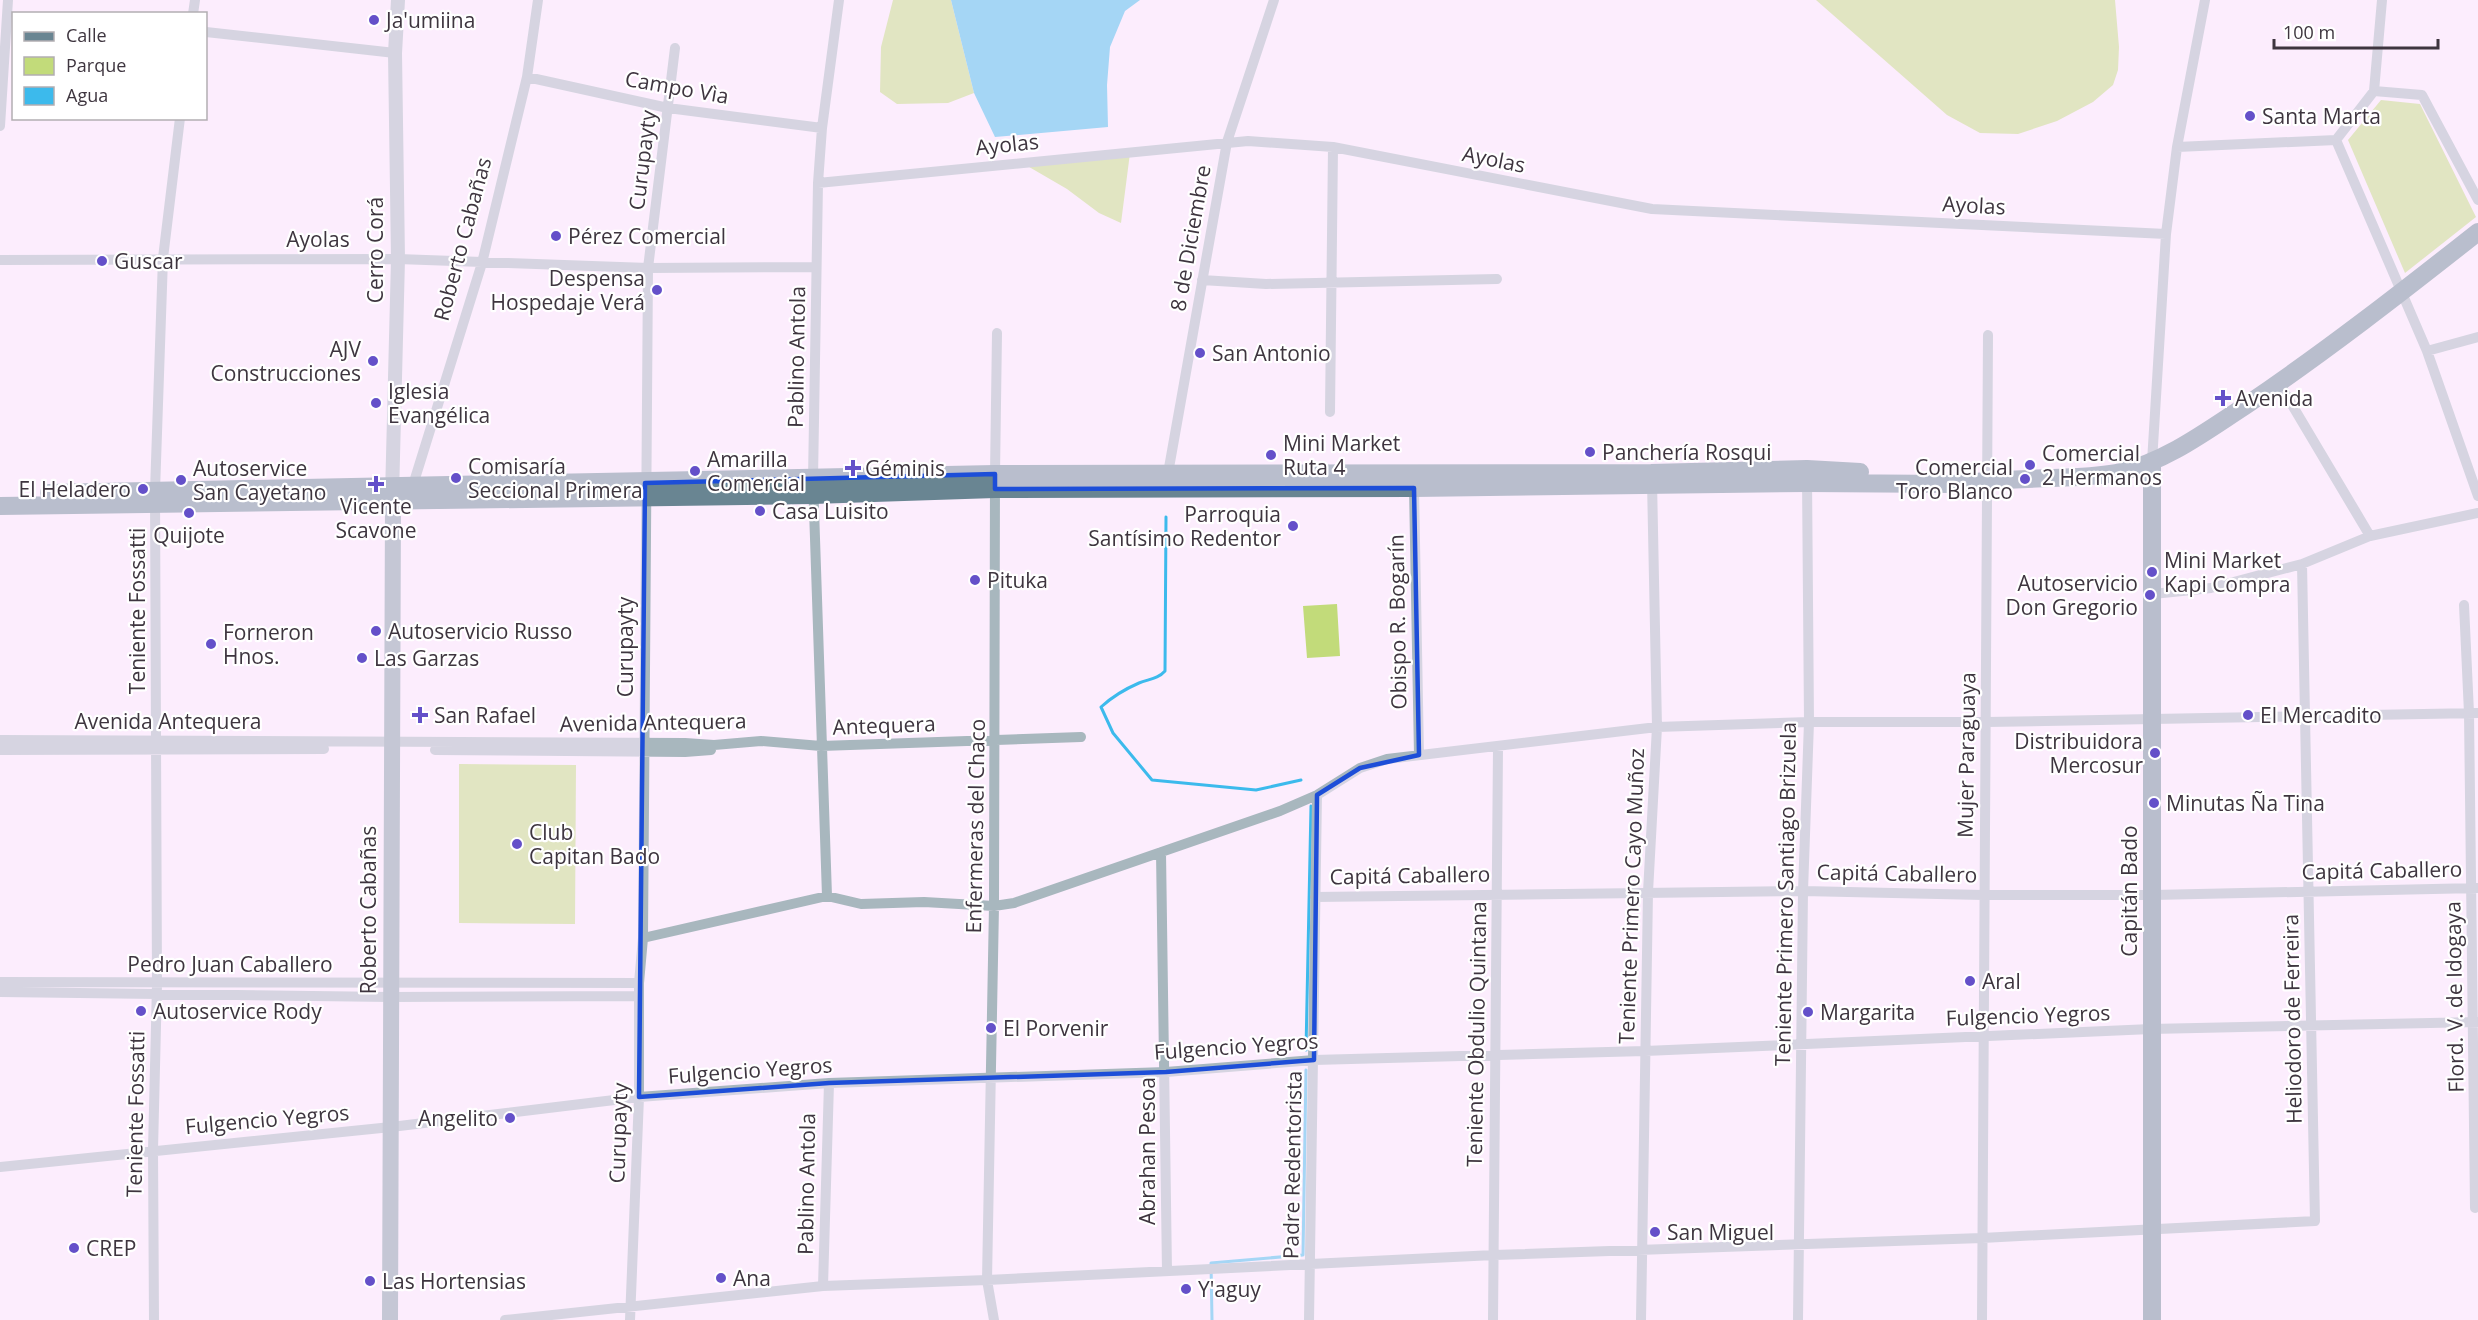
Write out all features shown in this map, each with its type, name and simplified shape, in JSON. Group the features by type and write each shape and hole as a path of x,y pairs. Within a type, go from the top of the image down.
{"main road":[{"path":"1167,481 1414,488 1807,476 1954,477 1981,481 2095,476 2120,472 2152,462 2185,445 2278,383 2403,292 2478,232"},
{"name":"Capitán Bado","path":"2152,462 2153,594 2150,718 2153,895 2152,1320"},
{"path":"0,506 156,498 813,487 995,481 1652,480"},
{"path":"392,494 413,485 645,490"},
{"path":"0,494 156,498"},
{"name":"Roberto Cabañas","path":"390,1320 392,494"}],"street":[{"path":"0,126 8,0"},
{"name":"Cerro Corá","path":"392,494 398,259 395,53 398,0"},
{"name":"Roberto Cabañas","path":"413,485 482,263 527,77 538,0"},
{"name":"Pablino Antola","path":"827,896 813,487 818,183 822,128 839,0"},
{"name":"8 de Diciembre","path":"1167,481 1227,142 1274,0"},
{"path":"2152,462 2166,234 2177,147 2205,0"},
{"path":"2177,147 2336,140 2374,91 2382,0"},
{"path":"207,32 395,53"},
{"name":"Curupayty","path":"630,1320 639,1097 639,983 643,938 648,268 675,48"},
{"name":"Campo Vìa","path":"527,77 668,108 822,128"},
{"path":"2374,91 2422,95 2478,200"},
{"name":"Teniente Fossatti","path":"154,1320 153,1150 158,984 156,498 163,258 180,120"},
{"path":"2336,140 2427,351 2478,496"},
{"name":"Ayolas","path":"818,183 1248,141 1333,147 1652,209 2166,234"},
{"path":"1330,412 1333,147"},
{"name":"Ayolas","path":"0,260 398,259 648,268 816,267"},
{"path":"1202,280 1266,284 1497,279"},
{"name":"Enfermeras del Chaco","path":"994,1320 987,1280 994,906 995,481 998,333"},
{"name":"Mujer Paraguaya","path":"1982,1320 1983,895 1987,723 1981,481 1988,334"},
{"path":"2427,351 2478,337"},
{"path":"2278,383 2370,536"},
{"name":"Teniente Primero Santiago Brizuela","path":"1798,1320 1803,891 1809,722 1807,476"},
{"name":"Teniente Primero Cayo Muñoz","path":"1641,1320 1648,892 1657,727 1652,480"},
{"name":"Obispo R. Bogarín","path":"1414,488 1419,755"},
{"path":"2153,594 2211,588 2302,564 2370,536 2478,513"},
{"name":"Heliodoro de Ferreira","path":"2151,1230 2315,1221 2302,564"},
{"name":"Flord. V. de Idogaya","path":"2464,604 2474,713 2475,1208"},
{"path":"643,938 827,896 861,904 924,902 994,906 1014,903 1280,811 1317,795 1360,768 1387,759 1419,755 1498,748 1657,727 1809,722 1987,723 2474,713"},
{"name":"Antequera","path":"761,741 821,746 1081,737"},
{"name":"Avenida Antequera","path":"0,740 156,744 644,747 695,752 761,741"},
{"name":"Avenida Antequera","path":"0,750 156,744"},
{"name":"Teniente Obdulio Quintana","path":"1493,1320 1498,748"},
{"name":"Padre Redentorista","path":"1309,1320 1317,795"},
{"name":"Abrahan Pesoa","path":"1161,852 1166,1072 1167,1271"},
{"name":"Capitá Caballero","path":"1315,897 1803,891 1983,895 2153,895 2475,888"},
{"name":"Pedro Juan Caballero","path":"0,982 639,996"},
{"name":"Pedro Juan Caballero","path":"0,992 157,996 639,983"},
{"name":"Fulgencio Yegros","path":"0,1167 391,1127 639,1097 829,1083 1166,1072 1314,1060 1645,1051 2151,1029 2476,1022"},
{"name":"Pablino Antola","path":"823,1286 829,1083"},
{"path":"505,1320 823,1286 1494,1255 2151,1230"}],"highlighted area":[{"path":"995,474 995,489 1414,488 1419,755 1360,768 1317,795 1314,1060 1166,1072 829,1083 639,1097 645,483"}],"green space":[{"path":"893,0 951,0 974,93 948,103 897,104 880,92 881,47"},
{"path":"1816,0 2115,0 2119,47 2118,70 2113,85 2093,102 2057,121 2018,134 1980,133 1947,115"},
{"path":"2381,100 2420,104 2476,217 2405,273 2348,140"},
{"path":"1130,153 1121,223 1099,213 1067,189 1024,164"},
{"path":"1337,604 1340,656 1307,658 1303,606"},
{"name":"Club Capitan Bado","path":"459,764 576,765 575,924 459,923"}],"water":[{"path":"951,0 1140,0 1125,11 1110,47 1107,85 1108,127 995,137 974,93"}],"waterway":[{"path":"1166,517 1165,671 1124,691 1101,707 1113,733 1152,780 1256,790 1301,780"},
{"path":"1306,1050 1311,806"},
{"path":"1212,1320 1211,1263 1303,1255 1306,1070"}],"place":[{"name":"Ja'umiina","path":"374,20"},
{"name":"Santa Marta","path":"2250,116"},
{"name":"Pérez Comercial","path":"556,236"},
{"name":"Guscar","path":"102,261"},
{"name":"Despensa Hospedaje Verá","path":"657,290"},
{"name":"San Antonio","path":"1200,353"},
{"name":"AJV Construcciones","path":"373,361"},
{"name":"Avenida","path":"2223,398"},
{"name":"Iglesia Evangélica","path":"376,403"},
{"name":"Panchería Rosqui","path":"1590,452"},
{"name":"Mini Market Ruta 4","path":"1271,455"},
{"name":"Comercial 2 Hermanos","path":"2030,465"},
{"name":"Géminis","path":"853,468"},
{"name":"Amarilla Comercial","path":"695,471"},
{"name":"Comisaría Seccional Primera","path":"456,478"},
{"name":"Comercial Toro Blanco","path":"2025,479"},
{"name":"Autoservice San Cayetano","path":"181,480"},
{"name":"Vicente Scavone","path":"376,484"},
{"name":"El Heladero","path":"143,489"},
{"name":"Casa Luisito","path":"760,511"},
{"name":"Quijote","path":"189,513"},
{"name":"Parroquia Santísimo Redentor","path":"1293,526"},
{"name":"Mini Market Kapi Compra","path":"2152,572"},
{"name":"Pituka","path":"975,580"},
{"name":"Autoservicio Don Gregorio","path":"2150,595"},
{"name":"Autoservicio Russo","path":"376,631"},
{"name":"Forneron Hnos.","path":"211,644"},
{"name":"Las Garzas","path":"362,658"},
{"name":"San Rafael","path":"420,715"},
{"name":"El Mercadito","path":"2248,715"},
{"name":"Distribuidora Mercosur","path":"2155,753"},
{"name":"Minutas Ña Tina","path":"2154,803"},
{"name":"Club Capitan Bado","path":"517,844"},
{"name":"Aral","path":"1970,981"},
{"name":"Autoservice Rody","path":"141,1011"},
{"name":"Margarita","path":"1808,1012"},
{"name":"El Porvenir","path":"991,1028"},
{"name":"Angelito","path":"510,1118"},
{"name":"San Miguel","path":"1655,1232"},
{"name":"CREP","path":"74,1248"},
{"name":"Ana","path":"721,1278"},
{"name":"Las Hortensias","path":"370,1281"},
{"name":"Y'aguy","path":"1186,1289"}]}
